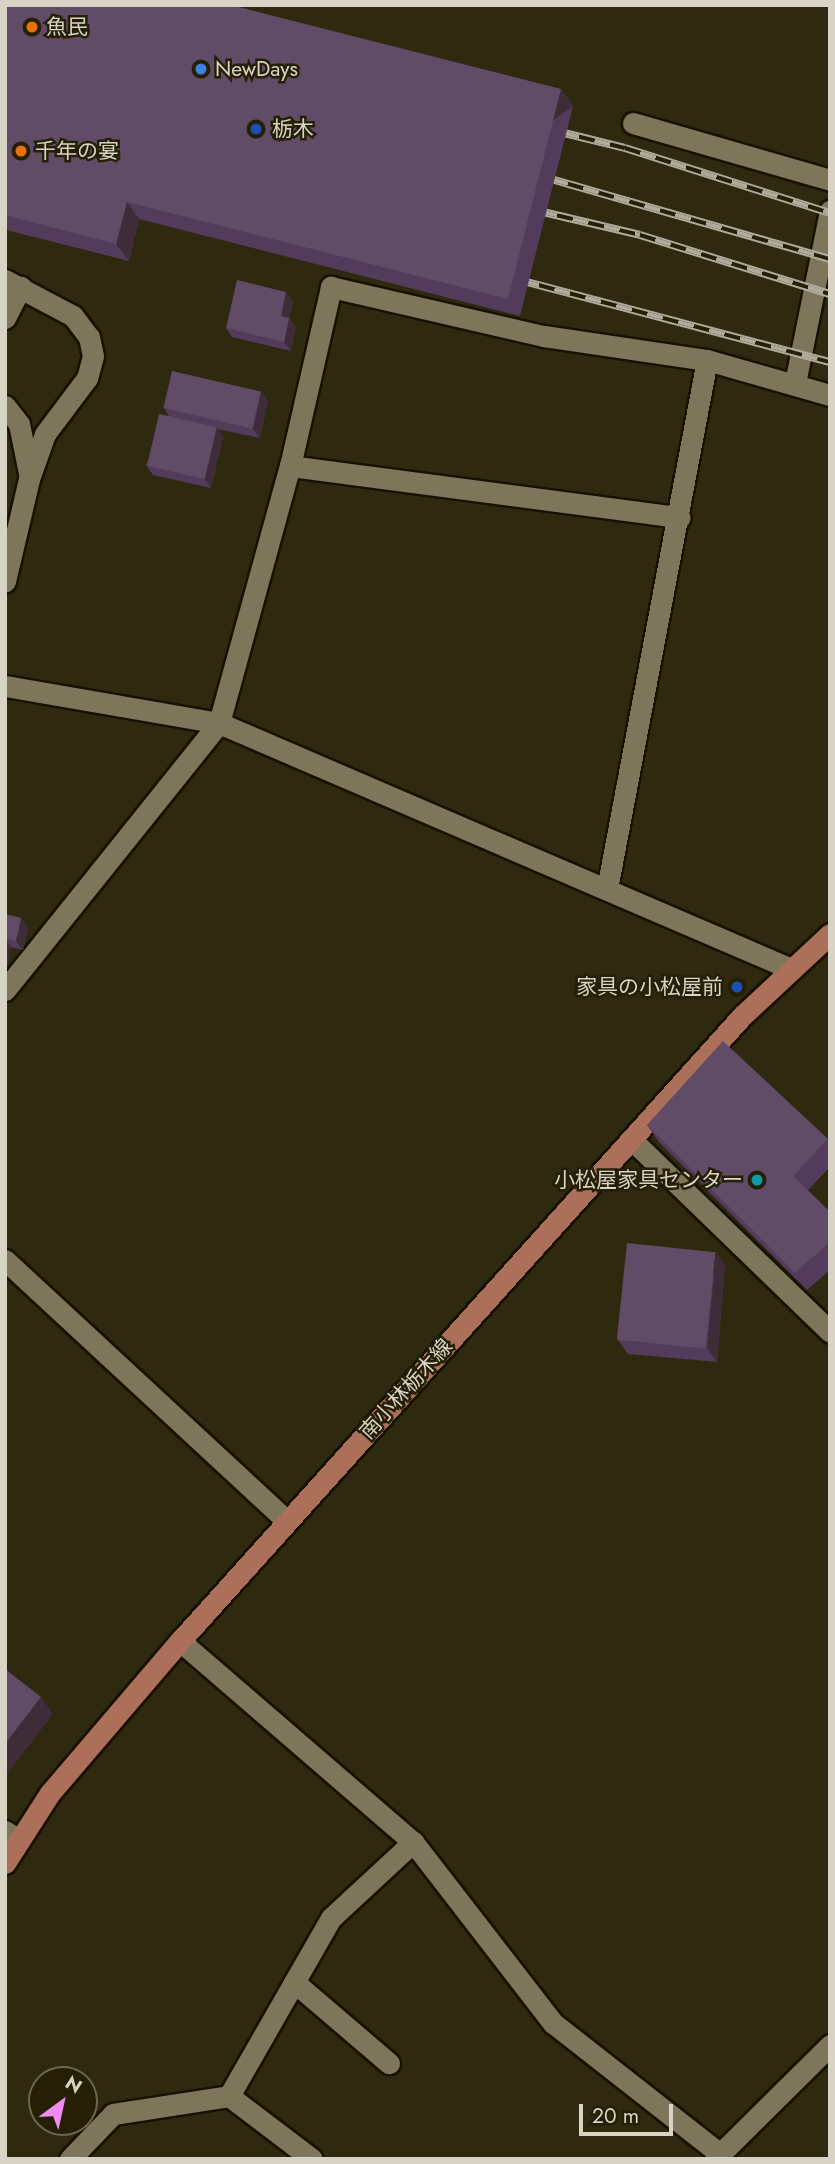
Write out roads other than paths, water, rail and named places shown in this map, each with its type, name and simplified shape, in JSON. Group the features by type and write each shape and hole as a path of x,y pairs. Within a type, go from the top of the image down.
{"main road":[{"name":"南小林栃木線","path":"5,1863 12,1836 287,1521 789,968 830,934"}],"street":[{"path":"632,123 830,180"},
{"path":"795,383 830,211"},
{"path":"5,318 13,283 73,316 89,337 93,356 87,378 45,434 29,479 5,581"},
{"path":"5,990 219,723 290,466 331,287 544,336 707,360 830,395"},
{"path":"607,889 680,517 707,360"},
{"path":"5,406 19,424 28,454 29,479"},
{"path":"290,466 680,517"},
{"path":"5,687 219,723 789,968"},
{"path":"631,1139 830,1332"},
{"path":"5,1260 287,1521"},
{"path":"180,1642 413,1842 553,2023 718,2157 830,2045"},
{"path":"229,2096 331,1919 413,1842"},
{"path":"294,1982 389,2063"},
{"path":"70,2159 113,2114 229,2096 312,2159"}],"railway":[{"path":"548,129 625,148 830,213"},
{"path":"537,175 830,259"},
{"path":"526,208 640,235 830,294"},
{"path":"508,277 830,362"}],"place":[{"name":"魚民","path":"32,27"},
{"name":"NewDays","path":"201,69"},
{"name":"栃木","path":"256,129"},
{"name":"千年の宴","path":"21,151"},
{"name":"家具の小松屋前","path":"737,987"},
{"name":"小松屋家具センター","path":"757,1180"}]}
